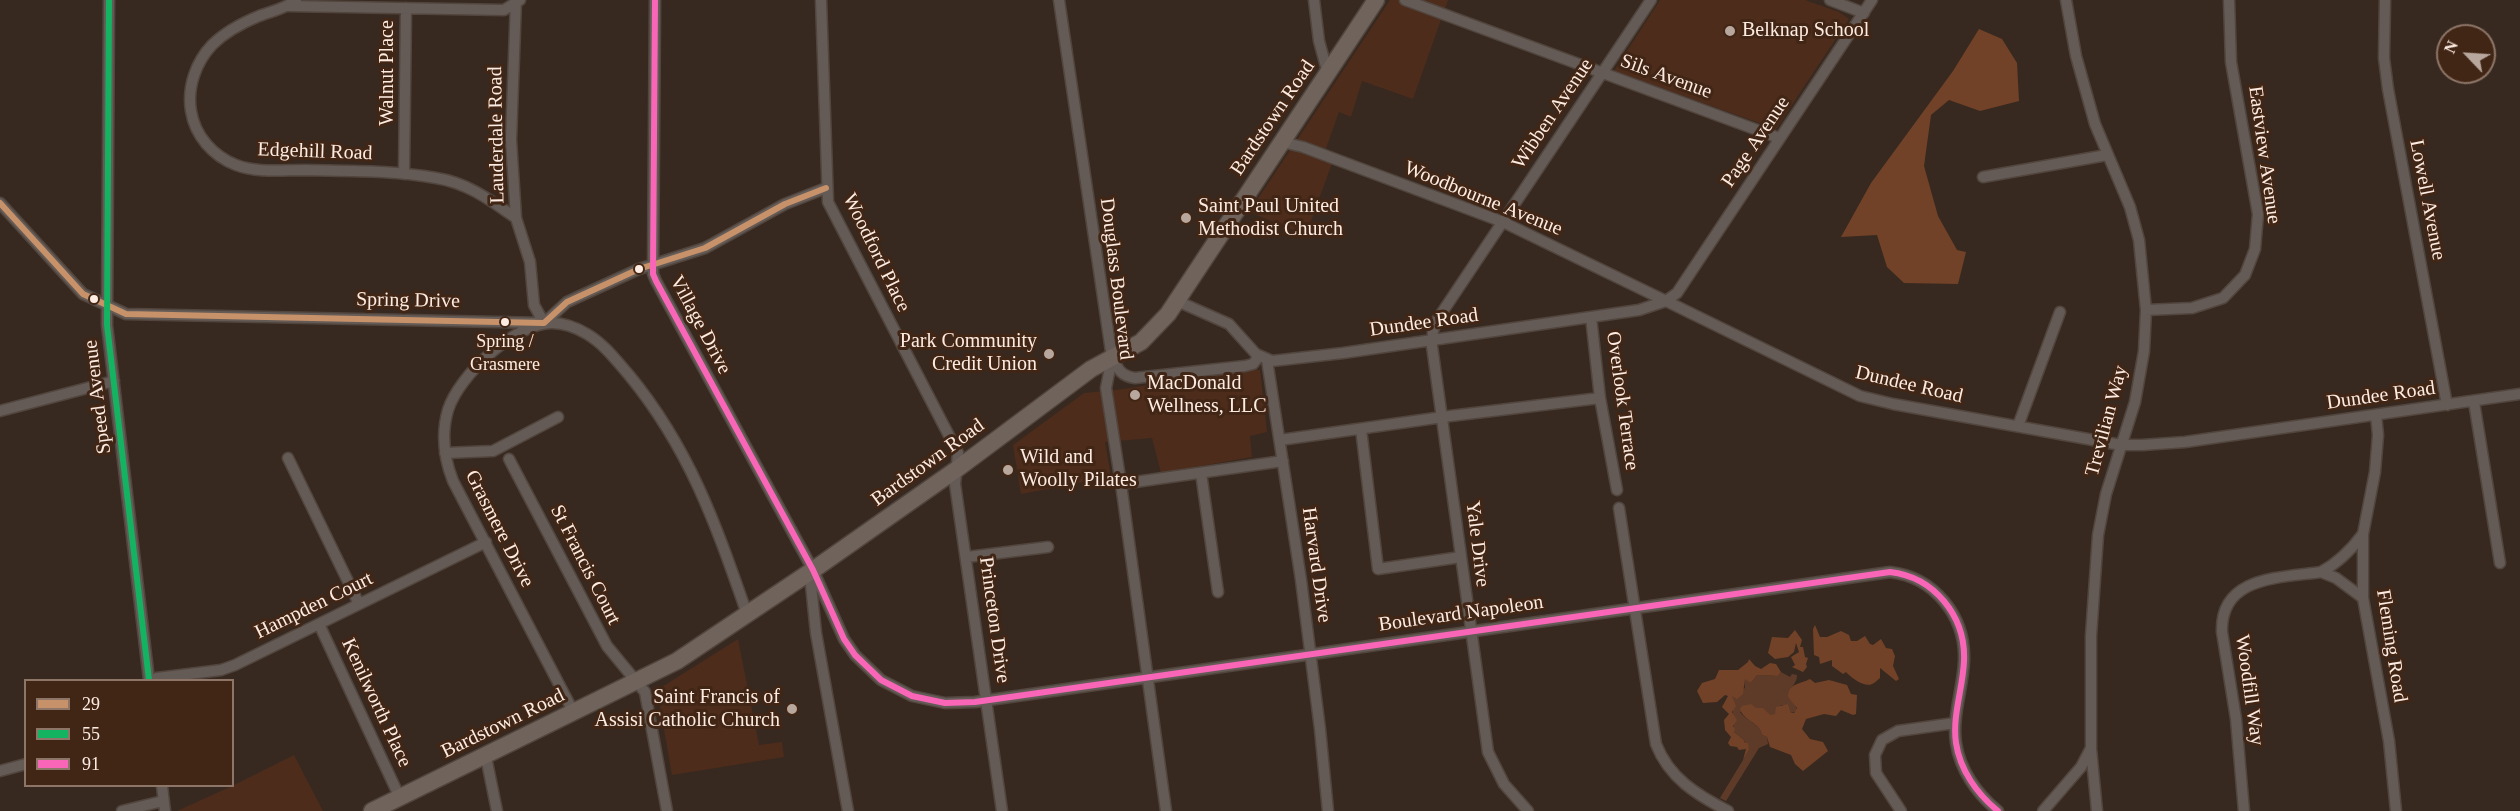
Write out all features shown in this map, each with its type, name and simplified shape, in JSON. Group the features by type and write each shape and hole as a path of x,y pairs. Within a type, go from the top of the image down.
{"main road":[{"name":"Bardstown Road","path":"372,811 486,757 677,661 813,570 957,469 1091,369 1134,347 1154,331 1177,301 1376,0"}],"street":[{"name":"Speed Avenue","path":"109,0 108,325 150,679"},
{"path":"109,12 116,0"},
{"name":"Village Drive","path":"655,0 653,274 813,570"},
{"name":"Woodford Place","path":"821,0 828,202 958,453 957,469"},
{"name":"Douglass Boulevard","path":"1059,0 1112,358 1106,388 1166,811"},
{"path":"1314,0 1319,41 1328,74"},
{"name":"Sils Avenue","path":"1405,0 1779,138"},
{"name":"Wibben Avenue","path":"1432,340 1437,321 1651,0"},
{"path":"1830,0 1864,13"},
{"name":"Page Avenue","path":"1666,301 1677,293 1872,0"},
{"name":"Trevilian Way","path":"2066,0 2076,56 2107,155 2130,207 2139,240 2146,310 2140,379 2106,494 2094,573 2091,636 2091,748 2097,811"},
{"name":"Eastview Avenue","path":"2146,310 2192,308 2223,298 2245,276 2255,249 2258,214 2231,62 2229,0"},
{"name":"Lowell Avenue","path":"2385,0 2384,58 2388,89 2447,405"},
{"name":"Edgehill Road","path":"516,218 476,190 459,183 404,174 244,167 225,160 203,140 192,119 190,94 194,74 204,54 229,31 292,3 504,10 517,1"},
{"name":"Lauderdale Road","path":"517,1 511,140 516,218 530,262 534,305 544,323"},
{"name":"Walnut Place","path":"404,174 406,8"},
{"name":"Woodbourne Avenue","path":"1282,142 1303,147 1503,222 1666,301"},
{"path":"1983,177 2107,155"},
{"path":"544,323 567,302 654,263 688,255 705,248 785,204 826,188"},
{"name":"Spring Drive","path":"0,203 83,294 126,314 544,323"},
{"path":"1177,301 1229,324 1266,359"},
{"name":"Dundee Road","path":"1112,358 1120,372 1126,377 1135,378 1245,366 1266,359 1432,340 1591,317 1639,310 1666,301 1860,396 2121,445 2185,442 2520,394"},
{"path":"2018,426 2060,312"},
{"name":"Overlook Terrace","path":"1591,317 1600,398 1617,490"},
{"path":"544,323 563,324 588,334 610,352 663,420 684,454 709,508 747,614"},
{"name":"Grasmere Drive","path":"544,323 510,339 470,372 459,387 449,408 444,430 445,453 453,481 574,713"},
{"name":"Yale Drive","path":"1432,340 1488,752 1504,784 1528,811"},
{"name":"Harvard Drive","path":"1266,359 1280,440 1310,653 1328,811"},
{"path":"0,411 114,381"},
{"path":"1280,440 1600,398"},
{"path":"2474,402 2500,563"},
{"name":"Fleming Road","path":"2376,415 2378,435 2375,472 2363,534 2363,598 2389,741 2396,811"},
{"path":"445,453 493,451 558,417"},
{"path":"1361,429 1378,568 1461,557"},
{"path":"288,458 359,604"},
{"name":"St Francis Court","path":"509,459 607,646 638,682"},
{"path":"1121,484 1283,461"},
{"name":"Princeton Drive","path":"957,469 955,484 1002,811"},
{"path":"1201,473 1218,592"},
{"path":"1619,508 1653,735 1660,754 1681,782 1728,811"},
{"name":"Woodfill Way","path":"2244,811 2236,719 2222,632 2225,612 2237,592 2253,583 2321,572 2340,560 2363,534"},
{"name":"Hampden Court","path":"155,679 221,670 486,542"},
{"path":"967,557 1048,547"},
{"path":"813,570 811,585 816,633 848,811"},
{"name":"Boulevard Napoleon","path":"813,570 849,647 863,664 897,690 933,702 960,703 1880,572 1910,576 1936,592 1948,606 1959,627 1963,640 1964,660 1955,723 1960,763 1971,782 1998,811"},
{"path":"2321,572 2336,578 2363,598"},
{"name":"Kenilworth Place","path":"319,624 400,798"},
{"path":"638,682 645,692 667,811"},
{"path":"1901,811 1876,773 1875,755 1882,740 1898,731 1955,723"},
{"path":"2043,811 2081,767 2091,748"},
{"path":"486,757 497,811"},
{"path":"0,771 24,765"},
{"path":"122,811 164,806 162,787"}],"shaded area":[{"path":"1390,0 1448,0 1413,99 1362,81 1351,117 1339,112 1325,151 1335,155 1306,235 1249,212"},
{"path":"1660,0 1805,0 1839,12 1849,19 1776,129 1614,71"},
{"path":"1979,29 2002,39 2017,63 2019,101 1980,111 1949,100 1931,115 1924,166 1938,216 1957,250 1966,252 1958,284 1904,283 1887,267 1877,235 1841,237 1871,183 1953,71"},
{"path":"1250,369 1260,370 1267,432 1250,436 1252,457 1161,473 1152,438 1105,442 1111,477 1021,494 1013,445 1084,393"},
{"path":"1815,625 1820,637 1827,637 1841,631 1849,635 1851,641 1857,641 1865,636 1873,645 1881,639 1886,648 1892,649 1895,656 1893,666 1899,679 1896,681 1880,668 1880,678 1873,684 1866,685 1832,666 1832,660 1820,664 1819,657 1814,655 1813,629"},
{"path":"1795,630 1802,640 1800,647 1803,647 1805,657 1808,658 1807,667 1803,672 1792,667 1795,665 1791,657 1799,652 1796,643 1794,652 1788,657 1775,659 1768,653 1772,637 1788,638"},
{"path":"738,639 759,745 782,742 784,757 672,775 657,690"},
{"path":"1749,659 1761,669 1770,663 1776,664 1781,672 1778,676 1757,675 1751,683 1745,679 1743,694 1737,699 1732,696 1736,706 1732,712 1737,720 1733,726 1734,732 1745,743 1748,743 1749,750 1743,760 1746,749 1739,750 1728,743 1731,737 1725,730 1724,720 1729,714 1722,707 1728,696 1725,695 1717,702 1703,703 1697,691 1702,683 1715,679 1719,670 1738,670"},
{"path":"1781,672 1790,677 1792,674 1797,675 1788,697 1795,704 1797,711 1791,713 1788,705 1781,705 1775,714 1770,716 1760,708 1740,712 1758,727 1762,735 1767,737 1768,744 1759,748 1726,801 1720,798 1749,750 1744,740 1734,732 1732,695 1745,688 1744,676 1751,683 1757,675 1778,676"},
{"path":"1810,679 1815,683 1829,680 1847,685 1851,694 1857,695 1856,714 1841,710 1836,716 1824,714 1806,719 1802,729 1810,739 1823,742 1828,751 1803,771 1795,764 1791,755 1770,747 1767,737 1762,735 1758,727 1745,717 1740,709 1742,706 1751,704 1756,708 1763,708 1770,715 1775,714 1776,707 1788,704 1791,713 1794,713 1797,708 1788,697 1790,689"},
{"path":"294,755 323,811 177,811 234,787"}],"transit line":[{"name":"55","path":"109,0 107,325 149,679"},
{"name":"91","path":"655,0 653,274 813,570 844,639 855,655 881,680 912,696 945,703 975,702 1890,572 1906,575 1933,590 1953,614 1963,644 1964,661 1955,723 1958,753 1971,781 1998,811"},
{"name":"29","path":"0,203 83,294 126,314 544,323 567,302 639,269 705,248 785,204 826,188"}],"place":[{"name":"Belknap School","path":"1730,31"},
{"name":"Saint Paul United Methodist Church","path":"1186,218"},
{"name":"Spring / Grasmere","path":"505,322"},
{"name":"Park Community Credit Union","path":"1049,354"},
{"name":"MacDonald Wellness, LLC","path":"1135,395"},
{"name":"Wild and Woolly Pilates","path":"1008,470"},
{"name":"Saint Francis of Assisi Catholic Church","path":"792,709"}]}
